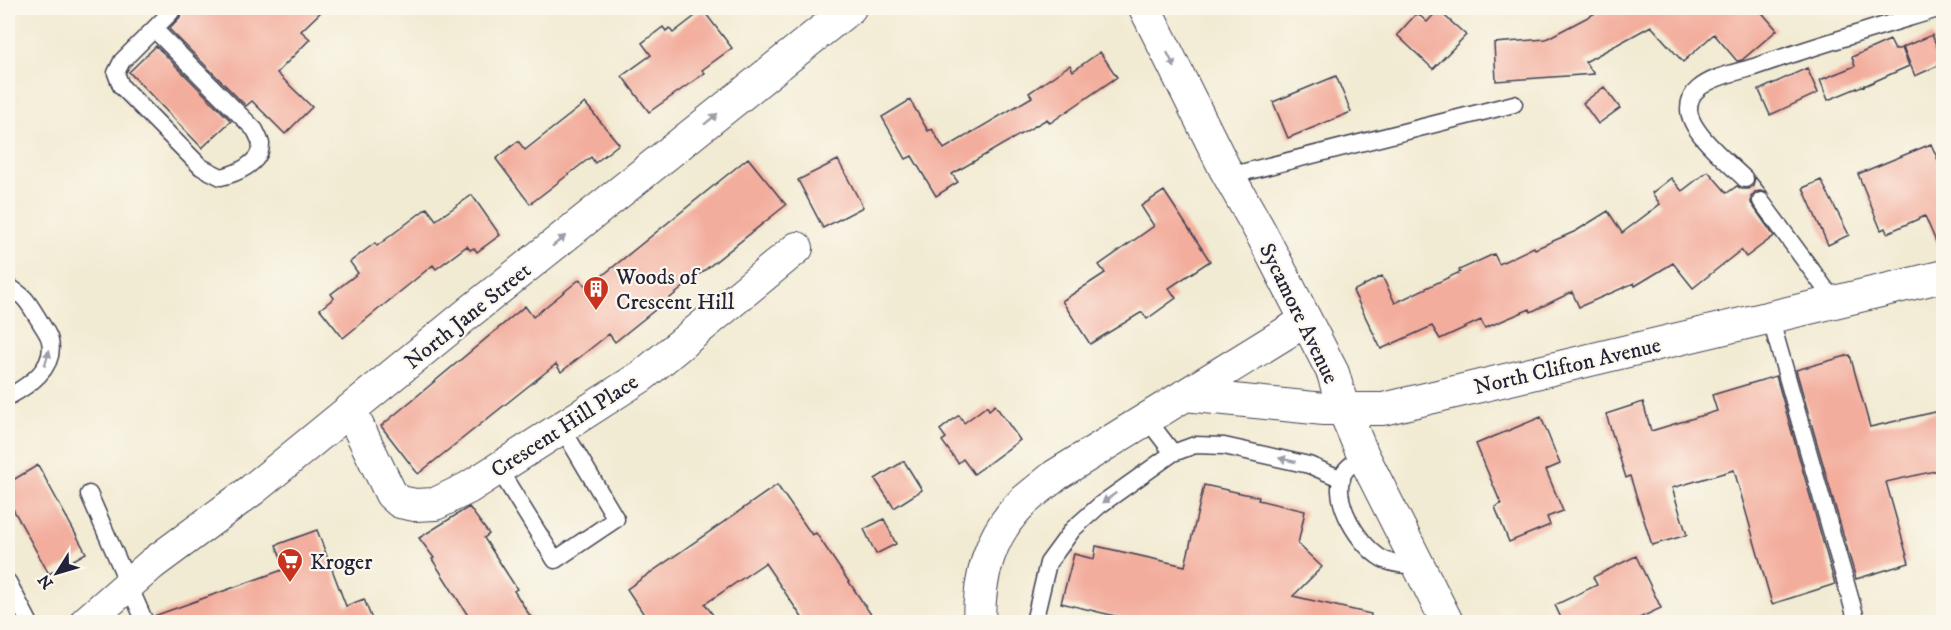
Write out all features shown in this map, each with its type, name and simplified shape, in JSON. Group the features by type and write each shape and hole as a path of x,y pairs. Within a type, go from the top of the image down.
{"street":[{"name":"North Jane Street","path":"86,622 152,564 252,490 850,8"},
{"name":"Sycamore Avenue","path":"1145,8 1229,176 1333,373 1343,408 1363,455 1447,622"},
{"name":"Crescent Hill Place","path":"350,410 391,494 400,502 415,505 435,504 468,488 642,376 796,248"},
{"name":"North Clifton Avenue","path":"1185,395 1324,409 1383,409 1944,276"},
{"path":"979,622 979,598 983,572 992,546 1006,523 1023,502 1056,476 1305,321"}],"lane":[{"path":"154,29 255,130 261,144 257,156 239,173 220,177 201,167 121,86 116,73 122,61 173,8"},
{"path":"1745,180 1702,136 1691,120 1689,108 1691,96 1699,88 1775,59 1941,8"},
{"path":"1229,176 1514,104"},
{"path":"1761,201 1835,302"},
{"path":"8,286 24,296 51,340 50,357 41,374 23,389 8,397"},
{"path":"1770,317 1857,622"},
{"path":"1147,419 1173,453"},
{"path":"498,468 555,560 616,519 561,426"},
{"path":"1034,622 1048,563 1073,529 1100,505 1173,453 1194,445 1224,446 1309,465 1342,479"},
{"path":"1363,455 1345,471 1342,479 1340,486 1343,510 1354,531 1385,561 1419,567"},
{"path":"89,494 145,622"},
{"path":"8,582 30,622"}],"building":[{"path":"183,8 325,8 301,31 310,39 277,73 312,107 285,134 252,101 246,106 169,29 180,17"},
{"path":"1605,8 1758,8 1777,30 1742,60 1737,61 1714,34 1683,62 1651,26 1585,62 1594,74 1496,81 1494,43 1546,39"},
{"path":"703,10 732,48 702,70 705,73 649,112 622,76 651,55 642,43 663,27 666,31 669,28 673,33"},
{"path":"1438,10 1466,35 1433,69 1397,35 1417,13 1427,22"},
{"path":"1932,35 1944,63 1915,76 1903,47"},
{"path":"1890,40 1895,50 1902,48 1909,66 1828,100 1820,80 1855,66 1852,57"},
{"path":"156,46 231,121 202,148 129,72"},
{"path":"1100,52 1117,77 1050,123 1047,119 952,174 958,182 936,196 912,156 906,159 882,117 910,100 928,131 932,129 944,149 1032,97 1029,93 1070,65 1073,71"},
{"path":"1807,68 1818,93 1770,115 1759,90"},
{"path":"1336,76 1351,112 1288,138 1273,102"},
{"path":"1604,87 1620,108 1598,124 1583,103"},
{"path":"585,103 619,144 595,163 591,157 530,204 496,159 518,141 525,150"},
{"path":"1931,144 1938,160 1944,158 1943,258 1925,216 1887,233 1885,228 1881,230 1858,174"},
{"name":"Woods of Crescent Hill","path":"748,158 786,205 615,342 609,334 561,372 556,364 418,474 381,426 525,306 533,317 580,279 587,288"},
{"path":"838,160 863,207 823,228 798,180"},
{"path":"1708,171 1727,193 1737,186 1749,189 1753,186 1755,177 1768,193 1755,192 1751,197 1751,203 1774,236 1746,257 1741,250 1693,288 1673,263 1635,286 1634,283 1579,307 1572,292 1531,312 1530,309 1485,328 1481,320 1440,339 1432,326 1381,349 1353,291 1382,276 1395,303 1494,254 1499,264 1534,247 1535,249 1576,231 1608,211 1622,233 1660,204 1652,193 1671,178 1682,191"},
{"path":"1821,180 1849,235 1828,245 1803,188"},
{"path":"1164,191 1210,261 1169,288 1176,298 1147,319 1142,312 1090,344 1062,301 1105,273 1099,265 1154,226 1141,206"},
{"path":"472,195 500,235 477,252 474,248 470,250 467,246 436,269 433,265 343,338 320,309 334,298 331,294 358,273 350,262 375,243 377,246 427,208 436,220"},
{"path":"1850,355 1870,427 1944,410 1944,469 1886,482 1909,563 1856,579 1796,370"},
{"path":"1776,376 1835,584 1772,604 1734,470 1672,488 1687,535 1652,545 1630,476 1626,478 1606,414 1643,402 1651,431 1717,411 1712,395"},
{"path":"995,405 1020,440 974,474 963,459 958,463 942,441 946,438 940,430 959,415 964,423 987,406 989,410"},
{"path":"1541,417 1560,464 1546,470 1563,511 1547,517 1550,525 1509,542 1495,507 1501,504 1476,444"},
{"path":"904,461 922,490 894,508 875,479"},
{"path":"38,465 86,553 49,574 8,500 8,483"},
{"path":"777,485 812,535 816,533 876,622 805,622 765,563 705,604 718,622 649,622 627,589"},
{"path":"1204,485 1259,497 1258,500 1305,511 1298,544 1322,567 1293,596 1371,614 1370,622 1140,622 1061,603 1074,554 1094,559 1096,546 1185,566"},
{"path":"469,507 489,534 484,538 517,589 514,591 534,622 472,622 432,559 434,558 419,538"},
{"path":"884,519 896,544 876,554 864,529"},
{"name":"Kroger","path":"317,530 346,606 364,599 373,622 155,622 154,616 285,569 276,545"},
{"path":"1636,556 1661,608 1631,622 1563,622 1555,605 1597,585 1593,577"}],"place":[{"name":"Woods of Crescent Hill","path":"596,312"},
{"name":"Kroger","path":"290,584"}]}
